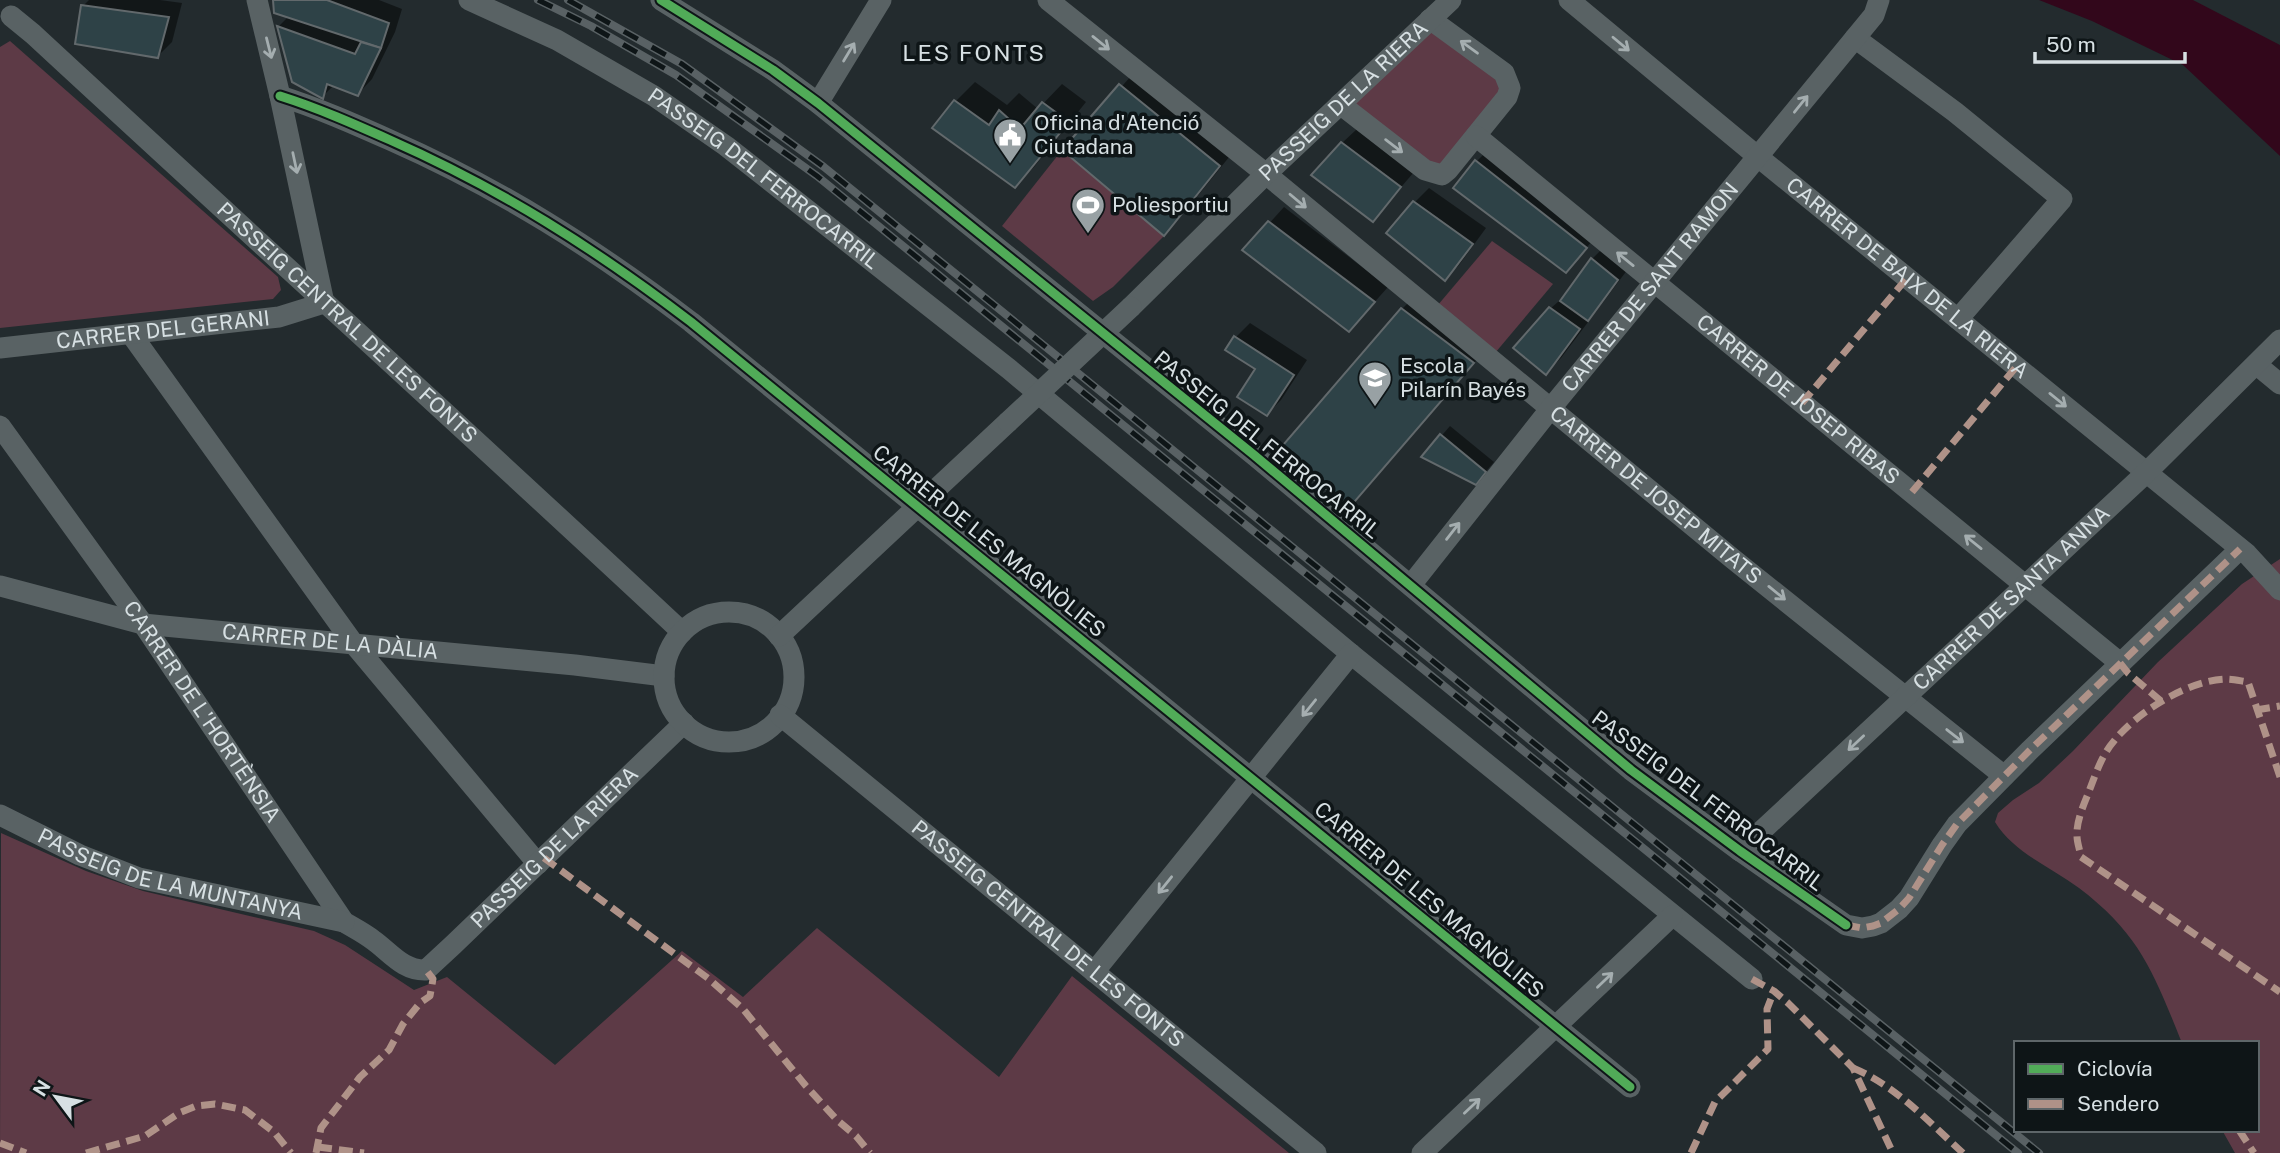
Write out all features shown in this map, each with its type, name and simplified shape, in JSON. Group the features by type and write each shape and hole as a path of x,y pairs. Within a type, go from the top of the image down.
{"street":[{"path":"257,0 324,303"},
{"name":"PASSEIG DEL FERROCARRIL","path":"469,0 569,47 654,96 726,146 1009,369 1351,654 1752,979"},
{"name":"PASSEIG DEL FERROCARRIL","path":"661,0 773,70 818,103 1411,585 1631,770 1846,925 1862,928 1873,926 1899,909 1957,824 2004,776"},
{"path":"818,103 881,0"},
{"name":"CARRER DE JOSEP MITATS","path":"1048,0 1266,174 2004,776"},
{"name":"PASSEIG DE LA RIERA","path":"779,636 1131,307 1266,174 1451,0"},
{"name":"CARRER DE BAIX DE LA RIERA","path":"1569,0 2147,472 2243,552 2280,590"},
{"name":"CARRER DE SANT RAMON","path":"1411,585 1551,408 1874,15 1879,0"},
{"name":"PASSEIG CENTRAL DE LES FONTS","path":"8,15 33,34 682,632"},
{"path":"1340,104 1425,170 1442,175 1448,170 1507,97 1510,88 1508,79 1494,66 1430,19"},
{"path":"1855,37 1955,112 2062,199 1958,319"},
{"name":"CARRER DE LES MAGNÒLIES","path":"280,96 449,166 547,221 627,274 691,322 917,505 1630,1087"},
{"name":"CARRER DE JOSEP RIBAS","path":"1476,136 2120,663"},
{"name":"CARRER DEL GERANI","path":"0,348 279,317 324,303"},
{"path":"131,334 354,643 538,864"},
{"name":"CARRER DE SANTA ANNA","path":"1740,851 2147,472 2280,340"},
{"path":"2257,365 2280,384"},
{"name":"CARRER DE L'HORTÈNSIA","path":"0,426 143,624 344,922 374,941 398,961 415,971 425,970"},
{"path":"2004,776 2120,663 2243,552"},
{"name":"CARRER DE LA DÀLIA","path":"0,586 143,624 575,665 664,676"},
{"path":"742,613 757,618 779,636 792,664 793,683 788,703 774,723 761,733 739,741 723,742 705,738 677,716 667,698 665,665 670,650 682,632 693,623 709,615 742,613"},
{"path":"1094,972 1351,654"},
{"name":"PASSEIG CENTRAL DE LES FONTS","path":"780,715 1316,1153"},
{"name":"PASSEIG DE LA RIERA","path":"425,970 684,723"},
{"name":"PASSEIG DE LA MUNTANYA","path":"0,816 80,855 139,878 344,922"},
{"path":"1422,1153 1672,916"}],"shaded area":[{"path":"2039,0 2193,0 2280,45 2280,156 2183,65 2092,21"},
{"path":"1430,19 1508,79 1442,175 1340,104"},
{"path":"10,41 278,277 281,290 273,299 0,328 0,47"},
{"path":"1062,150 1164,236 1113,287 1093,301 1002,226"},
{"path":"1492,241 1553,284 1490,359 1432,312"},
{"path":"2280,559 2280,1153 2235,1153 2223,1132 2259,1132 2259,1041 2181,1041 2143,957 2117,922 2079,888 2012,842 1995,822 1998,813 2039,783 2158,662 2242,584"},
{"path":"1,833 86,871 143,891 314,931 345,945 414,990 447,977 555,1065 682,951 743,997 817,928 999,1077 1072,976 1289,1153 0,1153"}],"building":[{"path":"273,0 327,0 389,23 381,48 274,13"},
{"path":"81,5 169,17 158,58 75,44"},
{"path":"277,26 355,54 361,42 381,48 358,96 327,84 323,99 292,82"},
{"path":"1119,84 1220,166 1164,236 1062,150"},
{"path":"954,100 989,125 999,110 1020,129 1042,102 1069,122 1015,188 932,128"},
{"path":"1341,142 1401,187 1373,222 1311,175"},
{"path":"1475,160 1587,248 1566,273 1453,188"},
{"path":"1413,201 1473,244 1445,281 1386,233"},
{"path":"1268,221 1375,302 1349,332 1242,250"},
{"path":"1591,258 1618,280 1588,321 1560,301"},
{"path":"1549,307 1580,329 1546,375 1513,348"},
{"name":"Escola Pilarín Bayés","path":"1401,308 1474,363 1350,507 1277,452"},
{"path":"1234,336 1294,375 1267,416 1237,397 1255,369 1225,350"},
{"path":"1440,434 1486,472 1476,485 1421,457"}],"railway":[{"path":"538,0 591,26 676,75 817,176 2018,1153"},
{"path":"568,0 682,64 824,167 2039,1153"}],"marked path":[{"path":"1802,403 1907,278"},
{"path":"1912,492 2016,367"},
{"path":"1846,925 1862,928 1873,926 1899,909 1957,824 2029,751 2240,549"},
{"path":"2120,663 2162,702"},
{"path":"2280,777 2248,682 2229,679 2196,685 2150,709 2114,741 2096,773 2080,815 2077,831 2081,857 2280,992"},
{"path":"2256,710 2280,706"},
{"path":"544,858 709,979 743,1009 806,1086 870,1153"},
{"path":"316,1153 321,1128 360,1077 389,1050 403,1024 420,1003 430,996 433,979 426,970"},
{"path":"1752,979 1774,991 1788,1003 1853,1068 1893,1153"},
{"path":"1691,1153 1715,1102 1768,1049 1767,1009 1774,991"},
{"path":"1853,1068 1898,1095 1963,1153"},
{"path":"86,1153 145,1136 179,1113 196,1106 215,1104 245,1110 274,1132 291,1153"},
{"path":"2240,1132 2254,1153"},
{"path":"0,1143 26,1153"},
{"path":"318,1147 364,1153"}],"cycle path":[{"path":"661,0 773,70 818,103 1254,455 1631,770 1846,925"},
{"path":"280,96 363,128 470,179 546,222 655,295 1630,1087"}],"place":[{"name":"Oficina d'Atenció Ciutadana","path":"1010,165"},
{"name":"Poliesportiu","path":"1088,235"},
{"name":"Escola Pilarín Bayés","path":"1375,408"}],"district":[{"name":"LES FONTS","path":"974,53"}]}
